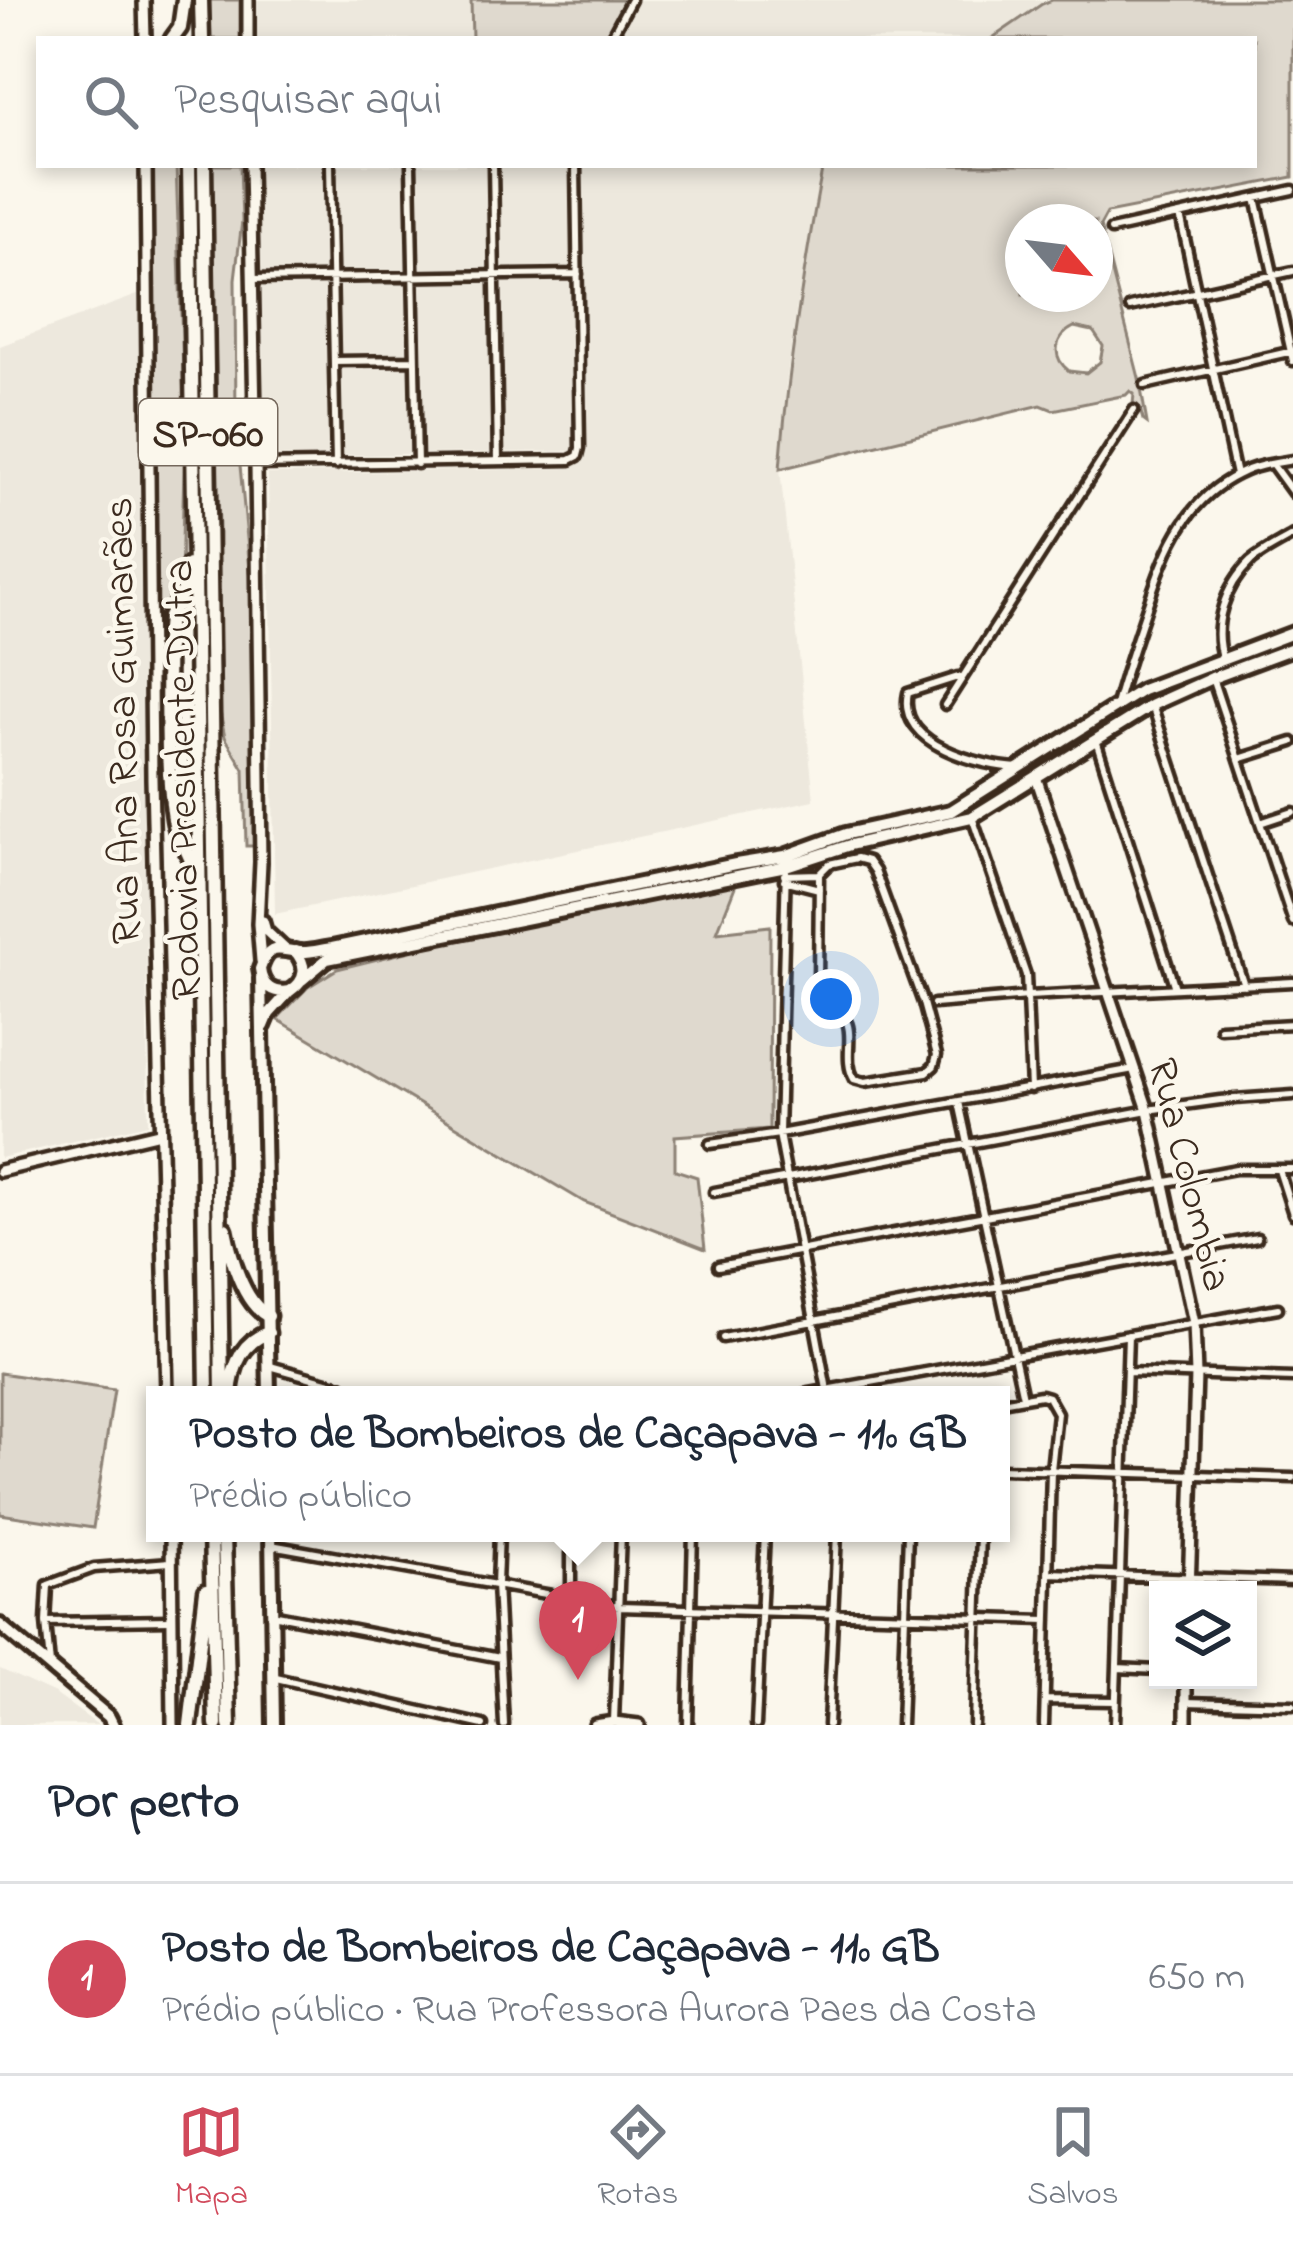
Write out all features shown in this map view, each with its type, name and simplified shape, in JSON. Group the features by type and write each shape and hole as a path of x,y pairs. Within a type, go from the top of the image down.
{"highway":[{"path":"174,36 186,0"},
{"path":"186,0 188,36"},
{"path":"201,0 202,36"},
{"name":"Rodovia Presidente Dutra","path":"186,168 207,1386"},
{"name":"Rodovia Presidente Dutra","path":"204,168 218,1194 226,1386"},
{"path":"194,509 188,577 169,617 167,640 174,824 191,854 200,896"},
{"path":"218,1194 230,1258 253,1302 268,1316"},
{"path":"229,1386 240,1355 268,1333"},
{"path":"211,1542 216,1725"},
{"path":"224,1542 229,1725"},
{"path":"190,1725 212,1555"}],"main road":[{"path":"269,1386 261,977 261,962 267,953 332,948 736,863 785,869 846,834 951,811 1142,690 1293,634"},
{"path":"262,1029 276,1005 327,959 785,869 871,839 972,817 1152,706 1293,648"},
{"path":"1025,764 1024,774 1037,777"},
{"path":"1025,764 1041,764 1037,777"},
{"path":"972,817 973,803 983,792"},
{"path":"289,949 302,959 302,980"},
{"path":"261,977 273,990 290,991"},
{"path":"271,1542 274,1725"},
{"path":"0,1625 114,1722"}],"street":[{"path":"144,0 145,36"},
{"path":"248,0 248,36"},
{"path":"612,36 631,0"},
{"name":"Rua Ana Rosa Guimarães","path":"146,168 158,1133 166,1386"},
{"path":"250,168 261,962"},
{"path":"330,168 336,465"},
{"path":"411,168 417,464"},
{"path":"494,168 498,462"},
{"path":"256,466 570,460 578,456 576,168"},
{"path":"1113,230 1293,190"},
{"path":"1145,386 1292,355 1256,198"},
{"path":"1180,215 1236,475"},
{"path":"1130,307 1293,271"},
{"path":"253,279 578,274"},
{"path":"334,361 415,360"},
{"path":"945,704 1134,410"},
{"path":"1114,710 1160,568 1192,510 1236,475 1293,460"},
{"path":"1272,464 1293,493"},
{"path":"1230,672 1222,660 1217,631 1222,607 1252,561 1293,535"},
{"path":"1125,672 1128,681 1142,690"},
{"path":"962,675 912,690 906,706 915,723 927,739 956,756 999,766 1025,764"},
{"path":"1212,678 1293,922"},
{"path":"1152,706 1244,985"},
{"path":"1096,740 1175,988"},
{"path":"1239,759 1293,742"},
{"path":"983,792 999,766"},
{"name":"Rua Colombia","path":"1037,777 1148,1110 1194,1323 1190,1581"},
{"path":"1260,823 1293,812"},
{"path":"972,817 1027,976 1031,1089"},
{"path":"857,858 868,861 875,871 937,1055 927,1072 865,1082 854,1079 849,1069 849,1024 841,1011 829,1006 818,983 819,889 819,874 829,864 857,858"},
{"path":"785,869 819,874"},
{"path":"785,869 819,889"},
{"path":"785,869 778,1134 827,1386"},
{"path":"1281,886 1293,882"},
{"path":"260,910 266,931 289,949"},
{"path":"934,1004 1293,982"},
{"path":"1220,1028 1293,1024"},
{"path":"710,1144 1134,1069"},
{"path":"714,1192 1148,1110 1293,1095"},
{"path":"959,1102 1023,1398"},
{"path":"0,1171 158,1133"},
{"path":"718,1266 1236,1169 1293,1168"},
{"path":"1280,1170 1293,1214"},
{"path":"723,1338 1257,1238"},
{"path":"858,1386 1278,1308"},
{"path":"1115,1725 1128,1335"},
{"path":"269,1366 338,1386"},
{"path":"1127,1372 1293,1378"},
{"path":"1010,1400 1041,1395 1053,1402 1057,1413 1051,1470 1044,1725"},
{"path":"1010,1468 1293,1478"},
{"path":"171,1542 173,1725"},
{"path":"286,1542 619,1606 1047,1620"},
{"path":"499,1542 504,1725"},
{"path":"571,1542 571,1600"},
{"path":"614,1724 621,1542"},
{"path":"688,1725 693,1542"},
{"path":"756,1725 765,1542"},
{"path":"828,1725 837,1542"},
{"path":"901,1725 908,1542"},
{"path":"974,1725 980,1542"},
{"path":"50,1665 48,1585 94,1568 172,1562"},
{"path":"1048,1574 1293,1581"},
{"path":"272,1614 500,1658"},
{"path":"46,1622 170,1620"},
{"path":"1117,1668 1149,1670"},
{"path":"272,1677 483,1725"},
{"path":"1186,1689 1186,1725"},
{"path":"1045,1700 1115,1700"},
{"path":"1186,1702 1293,1705"},
{"path":"595,1725 638,1725"}],"shaded area":[{"path":"209,0 240,0 240,36 210,36"},
{"path":"253,0 471,0 472,36 253,36"},
{"path":"471,0 633,0 613,36 472,36"},
{"path":"636,0 1052,0 995,36 617,36"},
{"path":"1052,0 1293,0 1293,177 1113,212 1113,204 1005,204 1005,312 1113,312 1113,277 1147,423 1133,405 1130,391 1053,410 1041,405 780,469 797,316 822,168 1257,168 1257,36 995,36","holes":["1074,327 1093,331 1103,346 1100,362 1086,373 1069,371 1057,354 1062,336"]},
{"path":"149,168 176,168 185,431 181,579 158,636 154,636"},
{"path":"212,168 240,168 236,424 259,664 254,846 246,846 244,769 225,737 219,706"},
{"path":"256,168 822,168 797,305 780,469 814,800 275,914 268,474 567,468 568,451 263,457"},
{"path":"140,294 148,1124 0,1158 0,346"},
{"path":"736,884 717,932 770,926 769,1129 675,1136 675,1170 697,1177 705,1249 584,1202 277,1019 308,987 337,969 504,928"},
{"path":"0,1373 114,1390 93,1528 0,1514"},
{"path":"0,1669 55,1694 98,1725 0,1725"}],"place":[{"name":"Posto de Bombeiros de Caçapava - 11º GB","path":"578,1680"}]}
